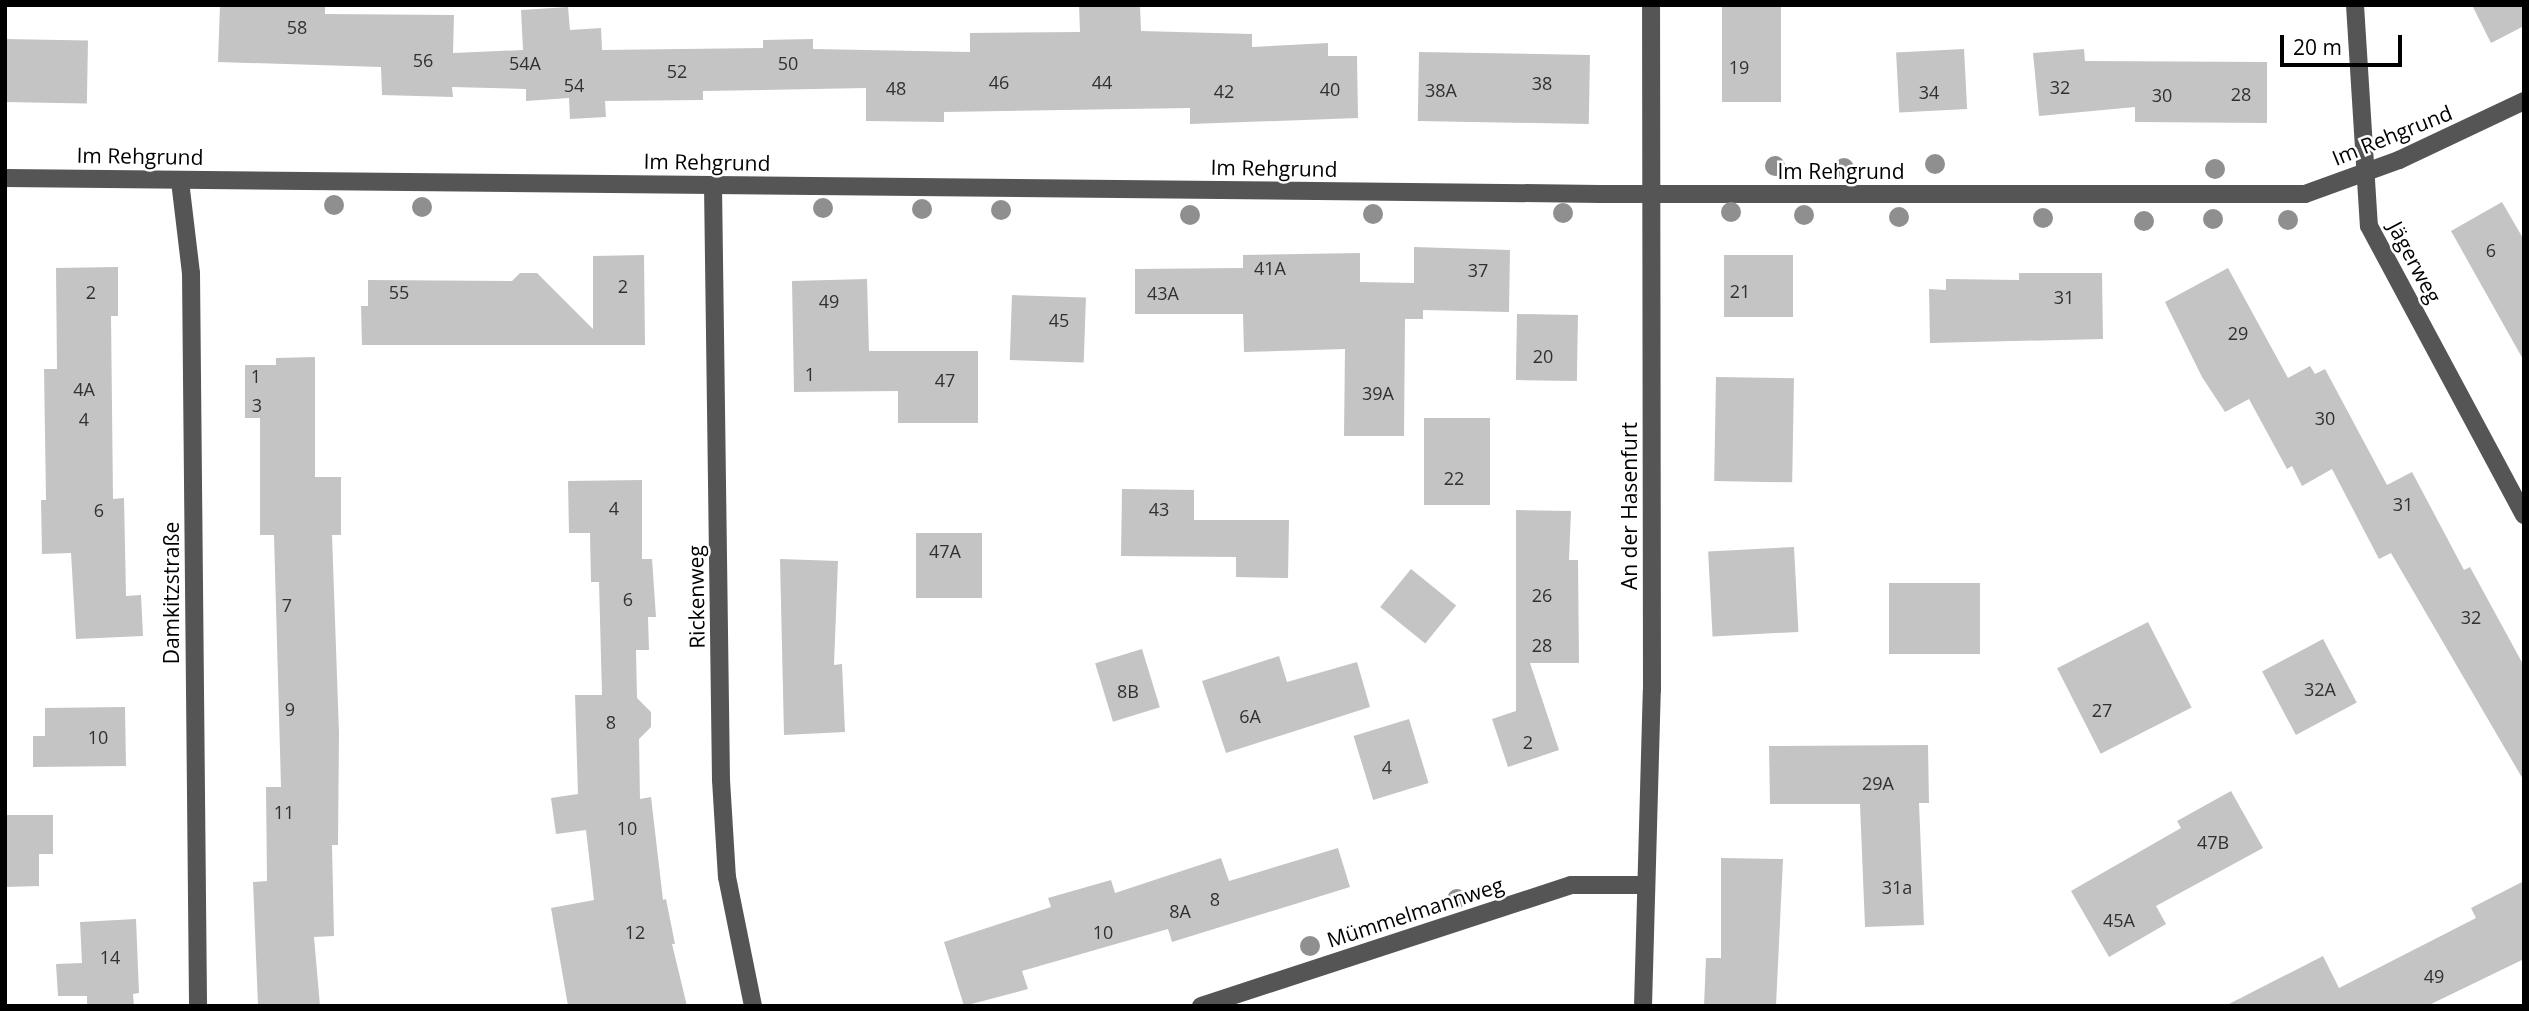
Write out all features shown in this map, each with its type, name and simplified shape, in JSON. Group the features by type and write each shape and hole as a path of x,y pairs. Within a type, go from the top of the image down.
{"street":[{"name":"An der Hasenfurt","path":"1643,1006 1652,677 1651,5"},
{"name":"Jägerweg","path":"2355,5 2370,226 2524,515"},
{"name":"Im Rehgrund","path":"5,178 1652,193 2305,194 2366,172 2524,101"},
{"name":"Damkitzstraße","path":"180,181 191,273 198,1006"},
{"name":"Rickenweg","path":"713,185 721,770 727,877 753,1006"},
{"name":"Mümmelmannweg","path":"1201,1006 1571,885 1646,885"}],"building":[{"path":"220,5 325,5 325,14 454,15 453,53 523,50 521,10 568,7 570,30 601,28 602,50 763,48 763,40 813,39 813,49 970,52 970,33 1080,32 1079,5 1140,5 1141,31 1252,34 1252,47 1328,43 1328,56 1357,56 1358,118 1190,124 1190,108 944,112 944,122 866,121 866,88 703,91 703,100 605,101 606,117 570,119 569,98 526,101 526,89 452,87 453,97 382,95 381,67 218,62"},
{"path":"1722,5 1781,5 1781,102 1722,102"},
{"path":"2472,5 2524,5 2524,26 2491,43"},
{"path":"5,39 88,40 87,103 5,102"},
{"path":"1964,49 1967,109 1899,112 1896,53"},
{"path":"2084,49 2085,61 2267,62 2267,123 2135,122 2135,107 2039,116 2033,53"},
{"path":"1419,52 1590,55 1589,124 1418,121"},
{"path":"2502,202 2524,240 2524,361 2451,231"},
{"path":"1414,247 1510,250 1509,312 1423,310 1423,319 1405,319 1404,436 1344,436 1345,349 1244,352 1243,314 1135,314 1135,269 1243,268 1243,255 1360,253 1360,282 1414,283"},
{"path":"644,255 645,345 362,345 361,306 368,306 368,280 512,281 520,273 537,273 593,329 593,256"},
{"path":"1724,255 1793,255 1793,317 1724,317"},
{"path":"118,267 118,316 111,316 113,499 124,498 126,596 141,595 143,636 76,639 71,553 42,554 41,500 46,500 44,369 57,369 56,268"},
{"path":"2228,268 2288,378 2310,366 2315,374 2325,369 2387,485 2412,472 2464,570 2470,567 2524,666 2524,781 2391,553 2379,559 2332,469 2302,486 2292,466 2287,469 2249,399 2225,412 2202,377 2165,302"},
{"path":"2019,273 2102,273 2103,339 1930,343 1929,289 1946,290 1946,279 2019,280"},
{"path":"867,279 869,351 978,351 978,423 898,423 898,391 794,392 792,281"},
{"path":"1012,295 1086,298 1084,363 1010,360"},
{"path":"1517,314 1578,315 1577,381 1516,380"},
{"path":"315,357 315,477 341,477 341,535 332,535 339,733 338,845 332,845 334,936 314,937 320,1006 258,1006 253,882 267,881 266,787 281,787 274,535 260,535 260,418 245,418 245,365 276,365 276,358"},
{"path":"1716,377 1794,378 1792,482 1714,481"},
{"path":"1424,418 1490,418 1490,505 1424,505"},
{"path":"642,480 642,559 652,559 656,617 648,617 649,650 636,650 637,698 651,712 651,727 639,739 640,799 651,797 663,900 666,899 675,944 672,944 687,1006 568,1006 551,908 594,900 586,830 556,834 551,798 578,794 575,695 602,695 599,582 591,582 590,533 569,533 568,481"},
{"path":"1122,489 1194,490 1194,520 1289,520 1288,578 1236,577 1236,557 1121,556"},
{"path":"1516,510 1571,511 1569,560 1578,560 1579,663 1530,663 1559,750 1508,767 1492,719 1516,711"},
{"path":"916,533 982,533 982,598 916,598"},
{"path":"1794,547 1798,632 1713,636 1708,552"},
{"path":"780,559 838,561 834,665 842,664 845,732 784,735"},
{"path":"1411,569 1456,606 1425,644 1380,607"},
{"path":"1889,583 1980,583 1980,654 1889,654"},
{"path":"2148,622 2192,708 2101,754 2057,668"},
{"path":"2323,639 2357,703 2296,735 2262,671"},
{"path":"1142,649 1160,707 1113,722 1095,663"},
{"path":"1279,656 1287,682 1357,662 1370,707 1226,753 1202,681"},
{"path":"125,707 126,766 33,767 33,736 45,736 45,708"},
{"path":"1409,719 1429,783 1373,800 1354,736"},
{"path":"1928,745 1929,803 1919,803 1924,925 1865,927 1860,804 1770,804 1769,746"},
{"path":"2231,791 2263,848 2156,906 2166,924 2109,957 2071,891 2181,828 2177,821"},
{"path":"5,815 53,815 53,854 39,854 39,886 5,887"},
{"path":"1338,848 1350,887 1172,942 1168,929 1022,971 1028,989 964,1006 944,942 1051,907 1048,898 1111,880 1115,893 1221,858 1229,881"},
{"path":"1721,858 1783,859 1776,1006 1704,1006 1706,958 1721,958"},
{"path":"2524,881 2524,959 2427,1006 2225,1006 2323,956 2339,988 2476,918 2471,908"},
{"path":"136,919 139,993 133,994 134,1006 87,1006 87,996 58,996 56,964 82,963 80,922"}]}
